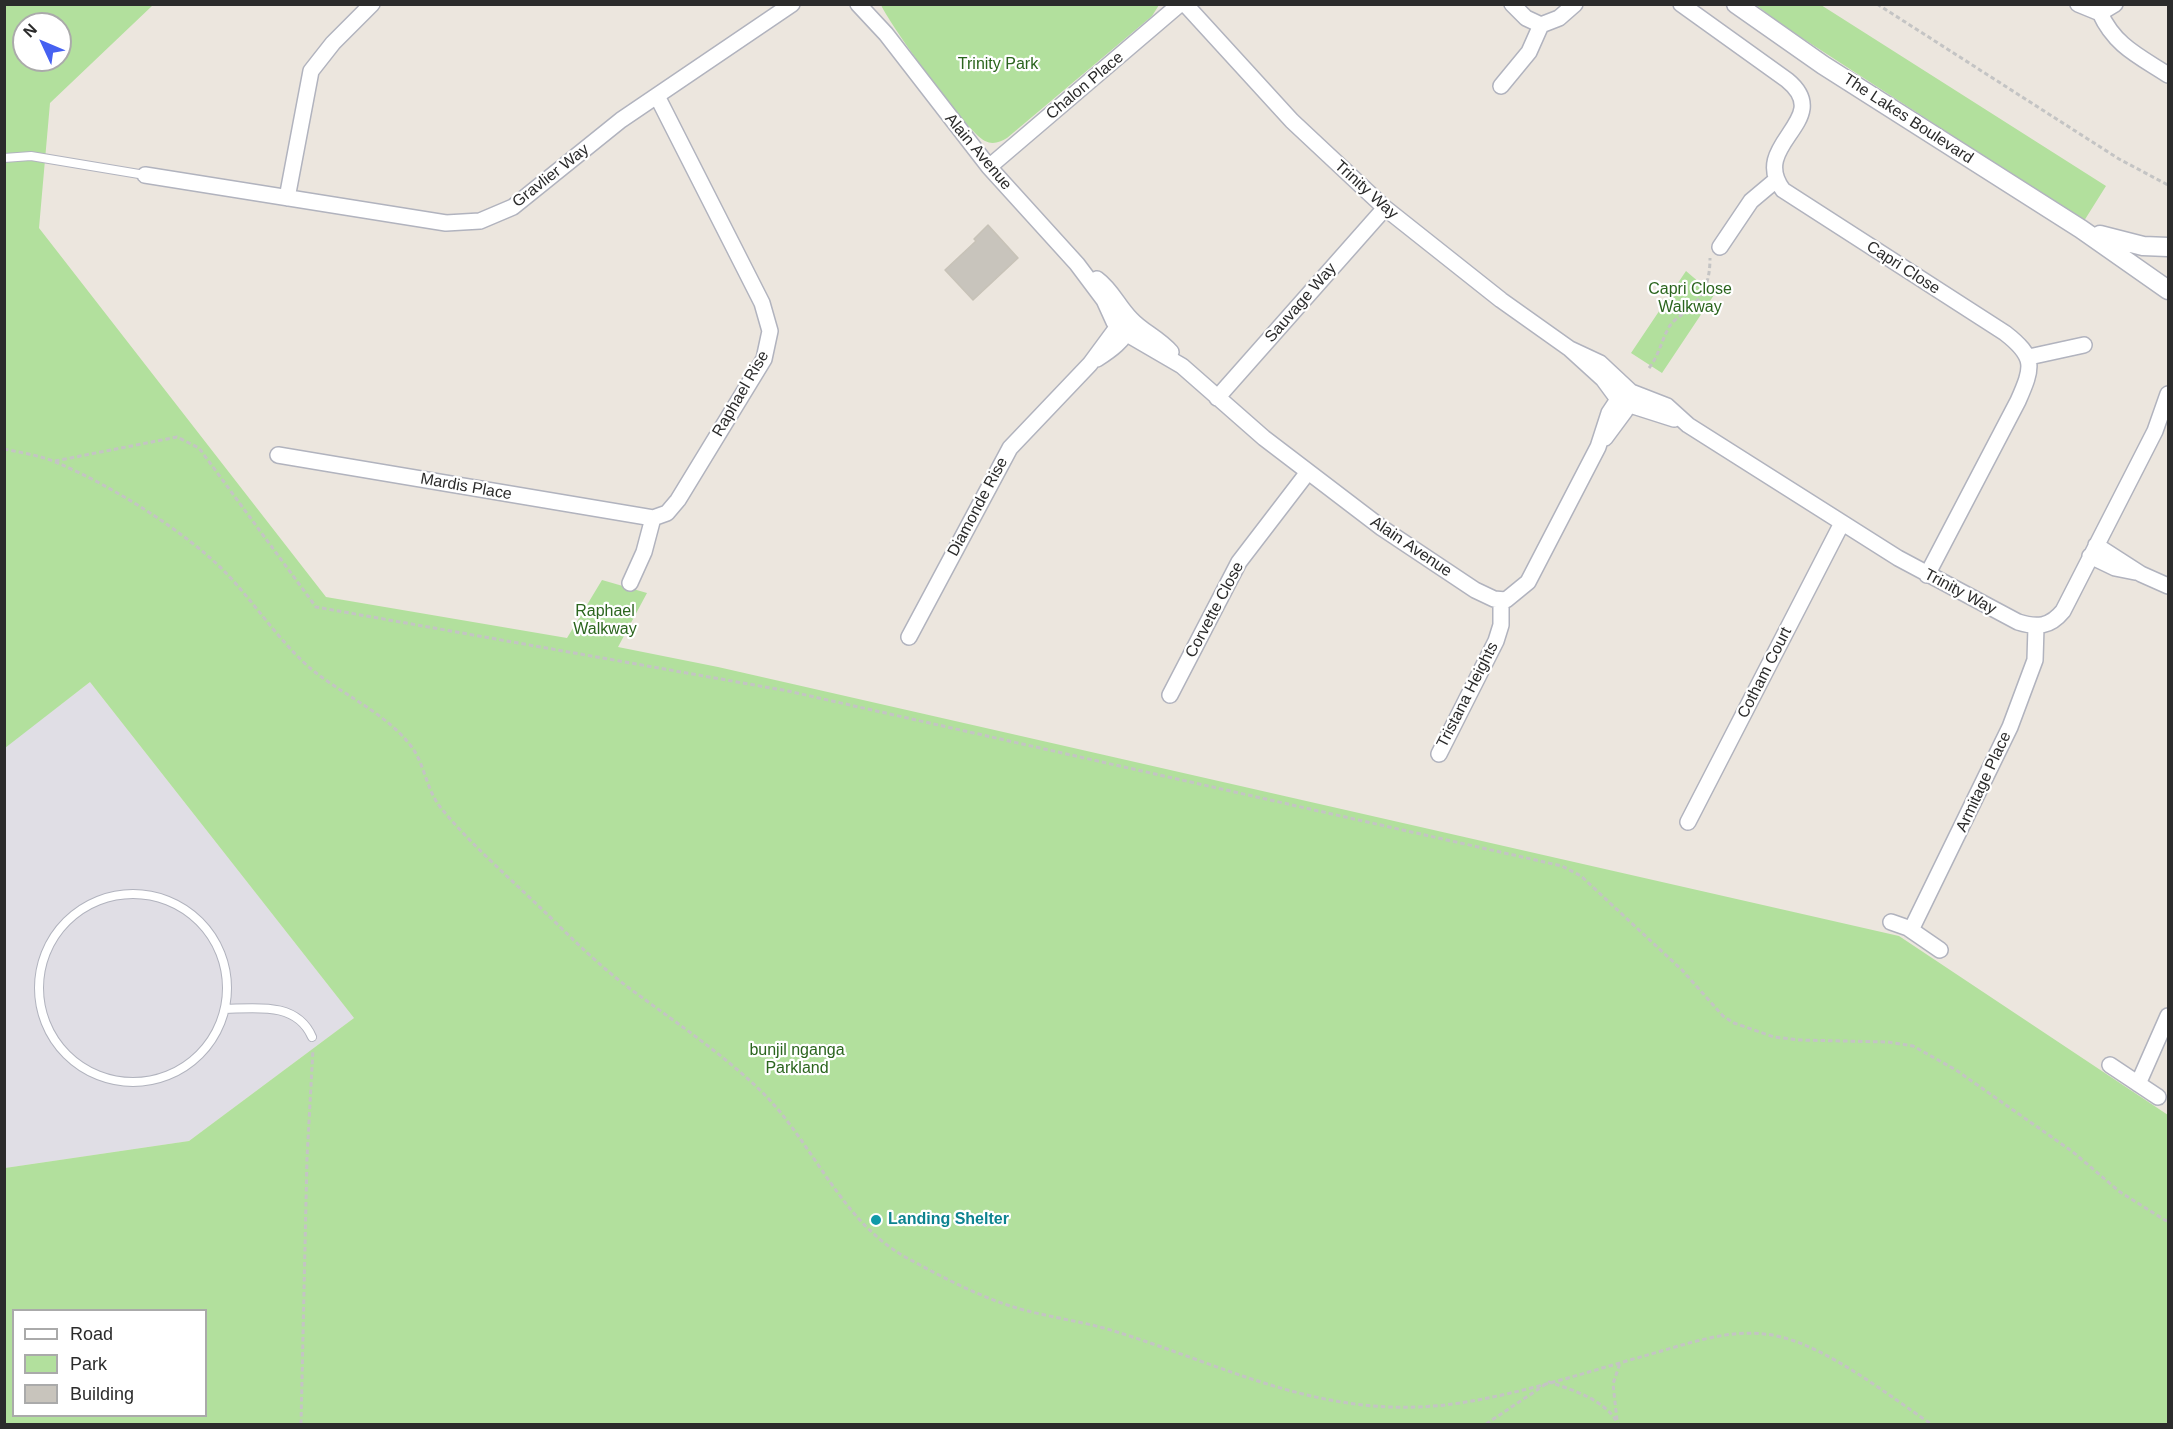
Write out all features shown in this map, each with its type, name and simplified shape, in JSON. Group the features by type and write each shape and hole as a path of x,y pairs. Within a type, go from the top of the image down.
{"street":[{"path":"287,198 311,71 333,43 372,4"},
{"name":"Gravlier Way","path":"145,175 447,223 480,221 513,207 621,120 786,10 804,4"},
{"name":"Alain Avenue","path":"858,4 886,34 989,167 1077,264 1126,327 1182,366 1217,398 1308,472 1429,560 1475,590 1501,600"},
{"name":"Alain Avenue","path":"874,4 886,34"},
{"name":"Chalon Place","path":"989,167 1180,4"},
{"name":"Trinity Way","path":"1185,4 1292,121 1385,208 1501,300 1570,349 1600,363 1626,399 1667,406 1688,425 1927,575 2018,622 2036,627"},
{"path":"1512,4 1526,18 1541,25 1550,24 1575,4"},
{"path":"1681,4 1787,80 1800,94 1802,109 1799,119 1773,165 1776,180 1751,201 1715,251"},
{"name":"The Lakes Boulevard","path":"1736,4 1823,64 2081,229 2169,290"},
{"path":"2078,4 2100,13 2108,29 2119,43 2169,75"},
{"path":"2100,13 2115,4"},
{"path":"1501,86 1529,52 1541,25"},
{"name":"Raphael Rise","path":"653,518 667,513 678,500 764,359 770,331 762,303 657,96"},
{"name":"Capri Close","path":"1776,180 1793,197 2005,333 2024,349 2029,357"},
{"name":"Sauvage Way","path":"1217,398 1385,208"},
{"name":"The Lakes Boulevard","path":"2081,229 2144,246 2169,247"},
{"name":"Diamonde Rise","path":"909,637 1002,460 1022,434 1090,364 1113,348 1126,327"},
{"path":"1927,575 2018,401 2028,377 2029,357 2084,345"},
{"path":"2036,627 2050,623 2062,611 2155,431 2169,394"},
{"path":"1501,600 1512,598 1528,582 1598,447 1620,420 1626,399"},
{"path":"2155,431 2169,413"},
{"name":"Mardis Place","path":"278,455 653,518"},
{"name":"Corvette Close","path":"1170,694 1239,562 1308,472"},
{"path":"630,583 644,552 653,518"},
{"name":"Cotham Court","path":"1688,822 1842,523"},
{"path":"2093,551 2169,586"},
{"name":"Tristana Heights","path":"1438,754 1496,641 1501,625 1501,600"},
{"name":"Armitage Place","path":"1911,930 2010,728 2035,660 2036,627"},
{"path":"1891,922 1911,930 1940,950"},
{"path":"2138,1084 2169,1016"},
{"path":"2110,1065 2158,1097"}],"lane":[{"path":"4,158 31,156 145,175"},
{"path":"119,894 149,894 178,904 203,923 220,949 227,978 226,1009 213,1038 192,1062 165,1077 133,1082 113,1079 102,1077 75,1062 53,1039 41,1010 39,978 48,948 65,922 90,904 119,894"},
{"path":"226,1009 265,1007 292,1014 308,1027 312,1037"}],"path":[{"path":"1877,4 2119,159 2169,185"},
{"path":"1649,368 1671,324 1694,305 1704,291 1715,251"},
{"path":"55,461 177,437 199,447 316,607 788,691 1562,866 1581,876 1682,970 1734,1023 1774,1036 1800,1040 1888,1042 1913,1046 1934,1056 2073,1152 2143,1208 2169,1222"},
{"path":"4,448 55,461 120,496 204,552 227,574 286,646 337,690 396,730 412,747 436,802 587,953 619,981 724,1059 763,1093 780,1112 853,1211 873,1233 902,1255 991,1299 1022,1309 1110,1330 1246,1379 1295,1393 1341,1402 1414,1407 1454,1403 1549,1382 1730,1334 1781,1337 1806,1346 1931,1425"},
{"path":"301,1425 308,1158 314,1072 312,1037"},
{"path":"1618,1423 1613,1384 1620,1363"},
{"path":"1549,1382 1571,1389 1596,1402 1618,1423"},
{"path":"1486,1425 1549,1382"}],"shaded area":[{"path":"90,682 354,1018 189,1141 5,1168 5,747"}],"green space":[{"name":"bunjil nganga Parkland","path":"5,5 153,5 50,103 39,228 326,597 567,638 602,580 647,593 618,647 718,667 1899,936 2168,1115 2168,1424 5,1424 5,1168 189,1141 354,1018 90,682 5,748"},
{"name":"Trinity Park","path":"881,5 1159,5 1152,16 1007,138 994,143 985,141 962,119 914,56"},
{"path":"1756,5 1821,5 2106,186 2084,221 1782,25"},
{"name":"Capri Close Walkway","path":"1686,271 1714,295 1662,373 1631,353"}],"building":[{"path":"988,225 1018,258 973,300 945,270 976,241 974,239"}],"place":[{"name":"Landing Shelter","path":"876,1220"}],"park label":[{"name":"Raphael Walkway","path":"605,621"}]}
